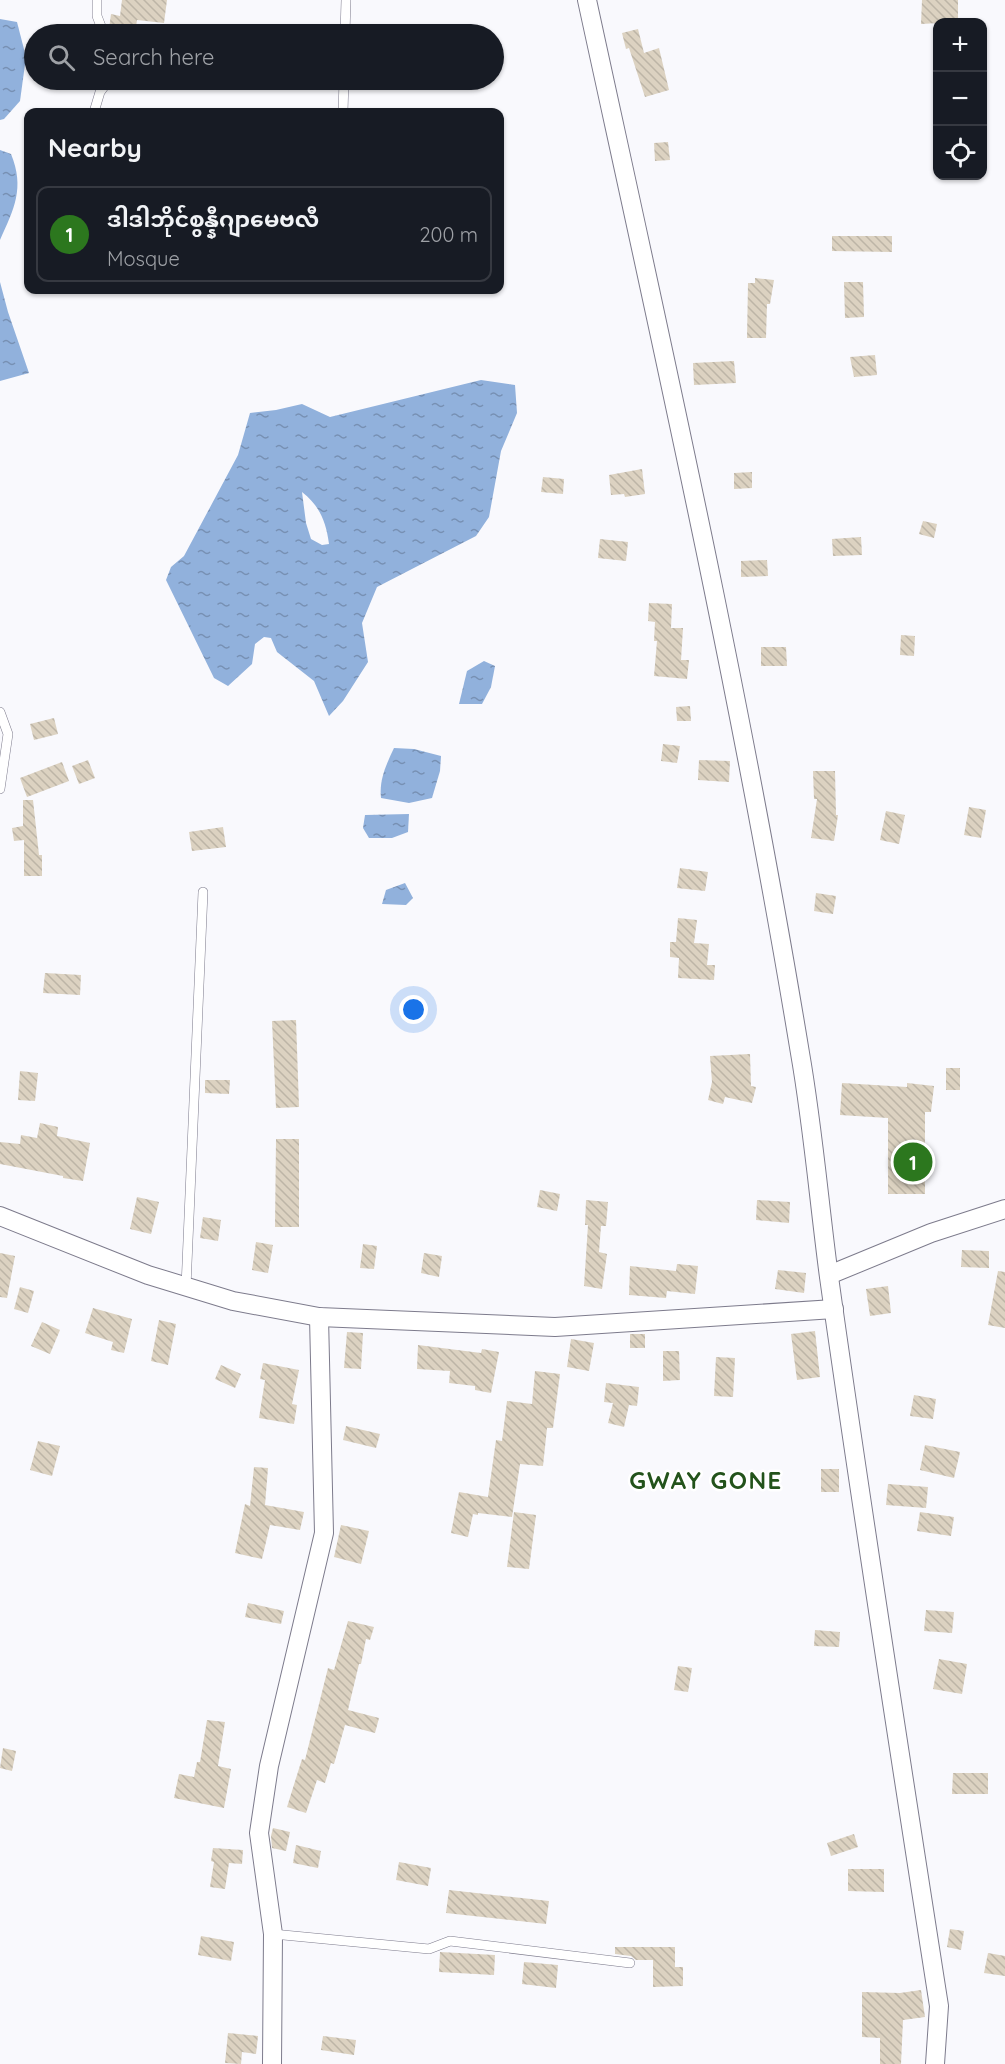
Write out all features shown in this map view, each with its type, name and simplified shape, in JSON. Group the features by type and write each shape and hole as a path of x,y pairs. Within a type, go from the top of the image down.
{"street":[{"path":"587,0 670,382 764,844 801,1060 829,1275 939,2006 935,2064"},
{"path":"829,1275 931,1233 1005,1209"},
{"path":"0,1216 148,1275 233,1300 319,1317 555,1327 834,1309"},
{"path":"272,2064 273,1934 259,1833 269,1766 324,1533 319,1317"}],"lane":[{"path":"98,0 97,16 100,24"},
{"path":"345,24 346,0"},
{"path":"95,108 102,90"},
{"path":"343,108 344,90"},
{"path":"0,712 8,734 0,789"},
{"path":"186,1287 203,892"},
{"path":"273,1934 429,1949 450,1941 630,1963"}],"water":[{"path":"0,19 17,22 24,49 24,72 20,101 4,119 0,120"},
{"path":"0,150 11,154 17,177 17,188 10,218 0,240"},
{"path":"0,282 29,373 0,381"},
{"path":"481,380 515,385 517,413 501,451 489,517 476,536 377,587 362,623 368,662 343,701 329,716 314,681 277,652 271,638 264,637 255,644 252,664 228,686 214,678 166,580 171,567 184,556 238,455 250,413 302,404 330,417","holes":["302,492 321,515 329,544 322,545 311,539 306,523"]},
{"path":"484,661 495,666 491,687 482,704 459,704 467,671"},
{"path":"394,748 414,749 441,756 440,771 432,798 409,803 381,798 382,779"},
{"path":"409,814 408,832 392,838 369,838 363,828 365,815"},
{"path":"405,883 413,898 406,905 382,904 386,890"}],"building":[{"path":"122,0 167,0 164,23 137,20 136,24 110,24 111,14 120,16"},
{"path":"922,0 958,0 958,18 933,18 933,23 921,24"},
{"path":"638,29 644,53 659,48 669,90 645,97 622,33"},
{"path":"668,142 670,160 655,161 654,143"},
{"path":"832,236 892,236 892,252 832,251"},
{"path":"755,278 774,280 770,304 767,304 766,338 747,338 748,283 755,283"},
{"path":"844,282 863,282 864,317 845,318"},
{"path":"875,355 877,375 854,377 850,357"},
{"path":"734,361 736,383 694,385 693,363"},
{"path":"642,469 645,494 625,497 624,494 611,495 609,475"},
{"path":"752,472 752,488 734,489 734,473"},
{"path":"543,477 564,479 563,494 541,492"},
{"path":"923,521 937,524 934,538 919,534"},
{"path":"861,537 862,555 833,556 832,539"},
{"path":"600,539 628,542 626,561 598,558"},
{"path":"767,560 768,576 741,577 741,561"},
{"path":"649,603 672,604 671,628 683,628 681,660 689,660 687,679 654,676 657,641 654,641 655,622 648,621"},
{"path":"901,635 915,636 914,656 900,655"},
{"path":"761,647 786,647 787,666 761,666"},
{"path":"690,706 691,721 677,721 676,707"},
{"path":"54,718 58,734 34,740 30,724"},
{"path":"663,744 680,746 677,763 661,761"},
{"path":"88,760 95,778 79,784 72,766"},
{"path":"699,760 730,761 729,782 698,780"},
{"path":"62,762 69,781 27,797 20,778"},
{"path":"813,771 835,771 836,815 838,815 834,841 811,838 817,799 814,799"},
{"path":"23,800 33,800 39,855 42,855 42,876 24,876 24,840 14,841 12,828 23,826"},
{"path":"969,807 986,810 981,838 964,835"},
{"path":"886,811 905,815 899,844 880,840"},
{"path":"223,827 226,847 192,851 189,832"},
{"path":"680,868 708,872 705,891 677,888"},
{"path":"816,893 836,896 833,914 814,911"},
{"path":"678,918 697,920 694,943 709,944 707,965 715,965 714,980 678,978 679,958 670,957 670,942 676,942"},
{"path":"45,973 81,975 80,995 43,993"},
{"path":"296,1020 299,1107 276,1108 272,1021"},
{"path":"750,1054 751,1086 756,1087 752,1103 725,1097 723,1104 708,1100 712,1082 710,1056"},
{"path":"946,1068 960,1068 960,1090 946,1090"},
{"path":"20,1071 38,1073 35,1101 18,1100"},
{"path":"205,1080 230,1080 229,1094 205,1093"},
{"path":"842,1083 907,1087 907,1083 934,1086 931,1112 925,1112 925,1194 888,1194 888,1118 840,1115"},
{"path":"40,1123 58,1127 57,1136 90,1143 83,1181 0,1164 0,1142 20,1144 21,1135 37,1138"},
{"path":"276,1139 299,1139 299,1227 275,1227"},
{"path":"540,1190 560,1194 557,1211 537,1207"},
{"path":"137,1197 159,1202 151,1234 130,1229"},
{"path":"586,1200 608,1202 606,1226 601,1226 599,1252 607,1254 602,1289 584,1286 588,1225 585,1225"},
{"path":"757,1200 790,1202 789,1223 756,1220"},
{"path":"203,1217 221,1220 218,1241 200,1238"},
{"path":"256,1242 273,1245 268,1273 252,1270"},
{"path":"363,1244 377,1246 374,1269 360,1268"},
{"path":"962,1250 989,1251 989,1268 961,1267"},
{"path":"0,1253 15,1256 7,1298 0,1297"},
{"path":"424,1253 442,1256 439,1277 421,1273"},
{"path":"677,1264 698,1266 695,1294 667,1291 666,1298 629,1295 630,1266 676,1271"},
{"path":"778,1270 806,1273 804,1293 775,1289"},
{"path":"998,1271 1005,1272 1005,1328 988,1325"},
{"path":"888,1286 891,1313 870,1316 866,1289"},
{"path":"20,1287 34,1291 28,1313 14,1309"},
{"path":"93,1308 132,1319 124,1353 111,1350 113,1342 85,1333"},
{"path":"159,1320 176,1324 168,1365 151,1361"},
{"path":"42,1322 60,1330 50,1354 31,1346"},
{"path":"815,1331 820,1377 797,1380 791,1334"},
{"path":"347,1332 363,1333 361,1369 344,1368"},
{"path":"630,1334 645,1334 645,1348 630,1348"},
{"path":"571,1339 594,1343 589,1371 567,1367"},
{"path":"418,1345 481,1353 482,1349 499,1352 491,1393 475,1390 475,1386 449,1383 450,1371 417,1369"},
{"path":"663,1351 679,1351 680,1380 663,1381"},
{"path":"716,1357 735,1358 733,1397 714,1396"},
{"path":"263,1363 299,1370 292,1404 297,1405 294,1424 259,1418 265,1380 260,1379"},
{"path":"221,1365 241,1374 235,1388 215,1379"},
{"path":"535,1371 560,1374 553,1428 547,1428 543,1466 520,1464 512,1517 473,1514 468,1537 451,1533 459,1492 488,1497 496,1440 502,1441 507,1401 532,1404"},
{"path":"606,1383 639,1387 637,1406 629,1405 624,1427 608,1423 613,1403 604,1402"},
{"path":"914,1395 936,1399 933,1419 910,1416"},
{"path":"346,1426 380,1434 376,1448 343,1440"},
{"path":"38,1441 60,1446 52,1476 30,1470"},
{"path":"925,1445 960,1452 954,1478 920,1470"},
{"path":"254,1467 268,1468 265,1505 304,1512 300,1530 270,1525 262,1559 235,1553 245,1504 250,1506"},
{"path":"821,1469 839,1469 839,1492 821,1492"},
{"path":"888,1484 928,1487 926,1508 886,1505"},
{"path":"514,1512 536,1515 529,1569 507,1567"},
{"path":"920,1512 954,1517 951,1536 917,1531"},
{"path":"341,1525 369,1531 361,1564 334,1557"},
{"path":"248,1603 284,1611 281,1624 245,1617"},
{"path":"926,1610 954,1612 952,1633 924,1631"},
{"path":"348,1621 374,1627 370,1640 366,1639 348,1710 379,1718 375,1733 345,1725 334,1764 331,1763 325,1783 317,1780 306,1813 287,1807 302,1759 305,1760 328,1668 334,1670"},
{"path":"815,1630 840,1632 839,1647 814,1646"},
{"path":"939,1659 967,1664 962,1694 933,1689"},
{"path":"678,1666 692,1668 688,1692 674,1690"},
{"path":"207,1720 225,1722 218,1766 231,1769 224,1808 174,1798 179,1774 194,1777 197,1762 200,1762"},
{"path":"3,1748 16,1751 12,1771 0,1768"},
{"path":"953,1773 988,1773 988,1794 952,1794"},
{"path":"273,1828 290,1832 286,1851 272,1848"},
{"path":"854,1834 858,1847 831,1856 827,1843"},
{"path":"296,1845 321,1851 318,1868 293,1863"},
{"path":"213,1848 243,1850 242,1864 229,1863 225,1889 210,1887 214,1862 211,1861"},
{"path":"399,1862 431,1868 428,1886 396,1880"},
{"path":"848,1869 884,1869 884,1892 848,1891"},
{"path":"449,1890 549,1901 546,1924 446,1913"},
{"path":"950,1929 964,1931 961,1950 947,1947"},
{"path":"201,1936 234,1942 231,1961 198,1955"},
{"path":"615,1947 675,1947 675,1967 683,1967 683,1986 653,1987 653,1960 636,1960 631,1956 615,1954"},
{"path":"440,1952 495,1955 494,1975 439,1972"},
{"path":"988,1953 1005,1956 1005,1976 984,1973"},
{"path":"524,1962 558,1965 556,1988 522,1984"},
{"path":"921,1990 925,2017 903,2020 901,2064 880,2064 880,2038 862,2037 862,1992 900,1993"},
{"path":"228,2033 258,2036 256,2054 242,2052 241,2064 225,2063"},
{"path":"323,2036 356,2040 354,2055 321,2050"}],"place":[{"name":"ဒါဒါဘိုင်စွန္နီဂျာမေဗလီ","path":"913,1162"}],"district":[{"name":"GWAY GONE","path":"706,1480"}]}
